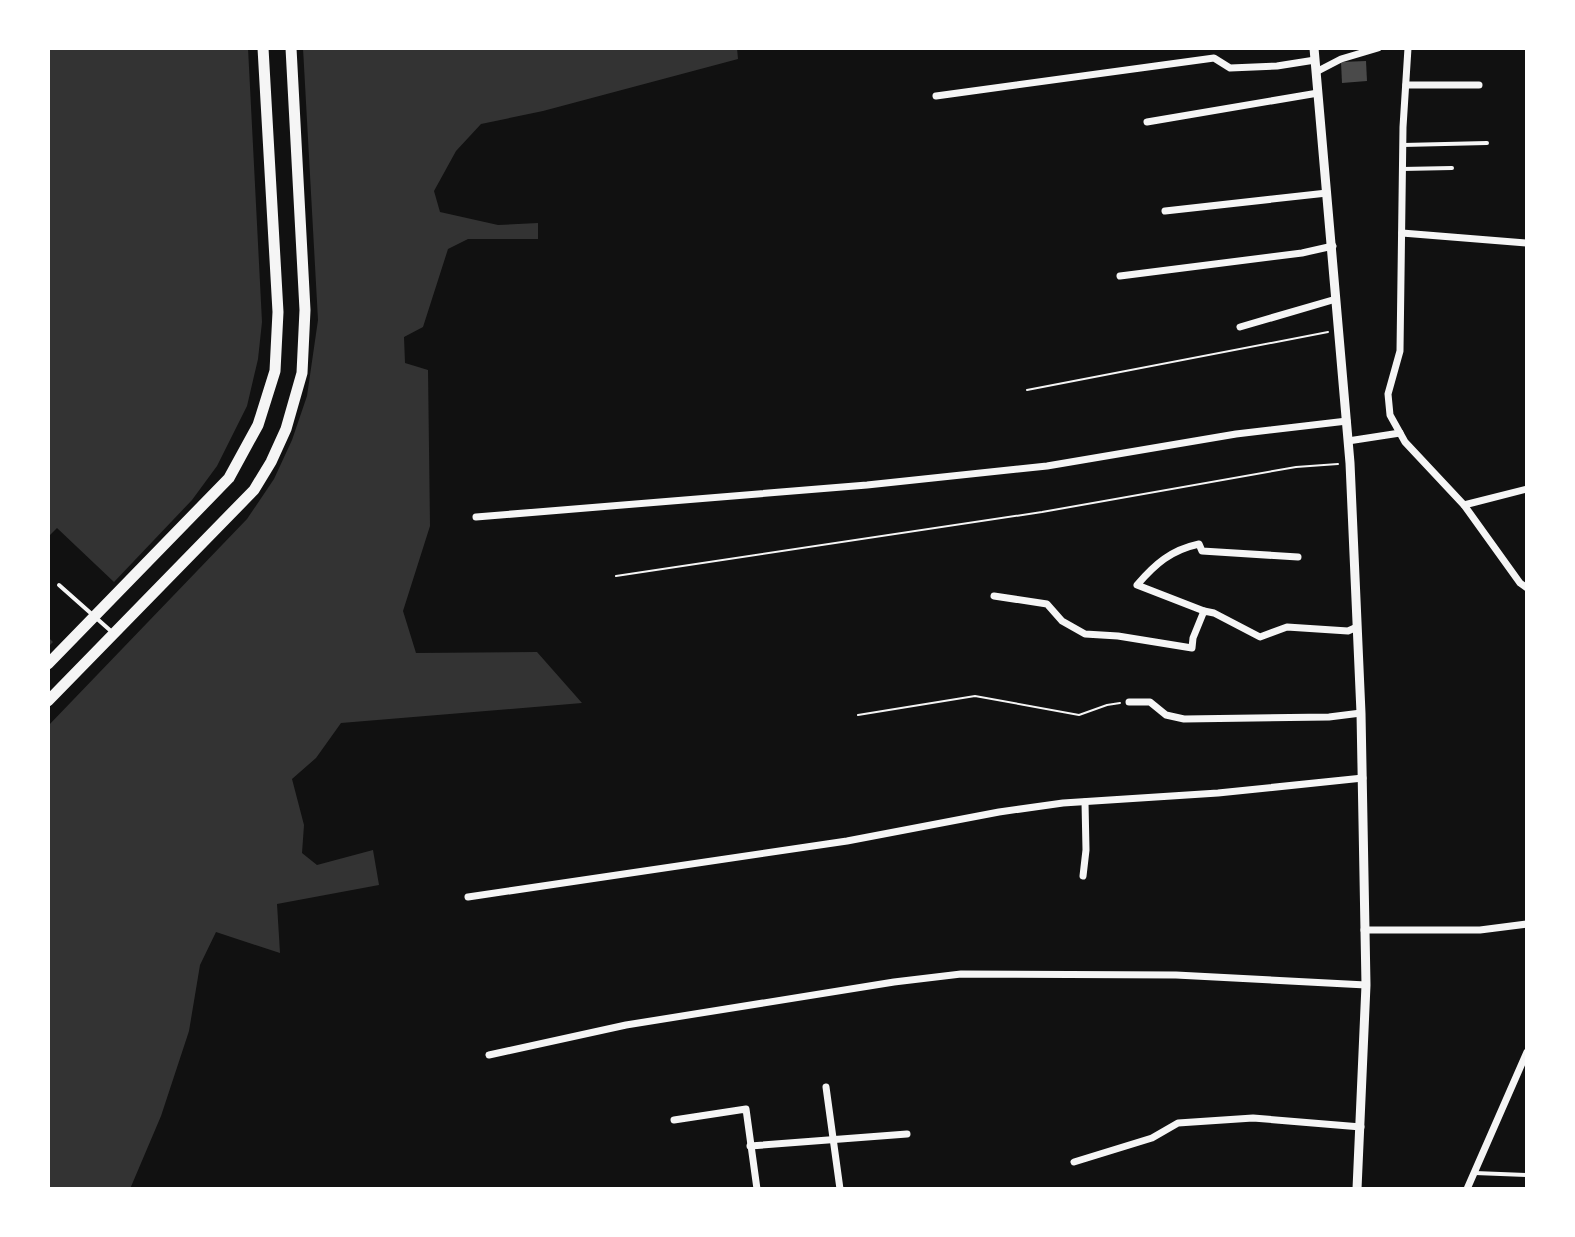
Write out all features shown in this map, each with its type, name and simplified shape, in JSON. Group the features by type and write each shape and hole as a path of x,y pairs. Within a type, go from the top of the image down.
{"main road":[{"path":"48,664 229,478 258,425 275,371 278,312 263,48"},
{"path":"48,701 254,490 286,429 302,373 305,310 291,48"}],"street":[{"path":"1314,48 1350,463 1361,713 1366,985 1357,1189"},
{"path":"1316,72 1341,59 1378,48"},
{"path":"1408,48 1402,169 1400,351 1388,394 1390,415 1405,442 1464,505 1520,583 1527,588"},
{"path":"936,96 1214,58 1230,68 1277,66 1315,60"},
{"path":"1406,85 1479,85"},
{"path":"1147,122 1318,93"},
{"path":"1165,211 1327,193"},
{"path":"1402,233 1527,243"},
{"path":"1120,276 1237,262 1333,246"},
{"path":"1240,327 1336,299"},
{"path":"476,517 852,486 1047,466 1236,434 1347,421"},
{"path":"1348,441 1400,433"},
{"path":"1464,505 1527,489"},
{"path":"1298,557 1202,551 1199,544 1174,552 1157,562 1137,585 1214,613 1260,637 1287,627 1348,631 1357,627"},
{"path":"994,596 1047,604 1062,621 1085,634 1192,648 1204,611"},
{"path":"1129,702 1150,702 1166,715 1184,719 1329,717 1361,713"},
{"path":"468,897 847,841 999,812 1363,778"},
{"path":"1083,876 1085,802"},
{"path":"1364,930 1480,930 1527,924"},
{"path":"489,1055 626,1025 961,974 1176,975 1366,985"},
{"path":"1467,1189 1527,1052"},
{"path":"826,1087 840,1189"},
{"path":"674,1120 746,1109 757,1189"},
{"path":"1074,1162 1152,1138 1178,1123 1253,1118 1361,1127"},
{"path":"750,1146 907,1134"}],"lane":[{"path":"1403,145 1487,143"},
{"path":"1402,169 1452,168"},
{"path":"59,585 114,634"},
{"path":"1473,1173 1527,1175"}],"path":[{"path":"1027,390 1339,330"},
{"path":"616,576 1042,512 1296,467 1350,463"},
{"path":"858,715 975,696 1079,715 1107,705 1129,702"}],"shaded area":[{"path":"48,48 737,48 738,59 543,111 481,124 456,151 434,191 440,212 498,225 538,223 538,239 468,239 448,249 423,327 404,337 405,363 428,370 430,526 403,611 416,653 537,652 582,703 341,723 316,758 292,779 304,825 302,853 317,865 373,850 379,885 277,904 280,953 216,932 200,965 189,1031 161,1116 130,1189 48,1189"}],"pier":[{"path":"248,48 303,48 318,320 307,396 274,479 247,519 48,726 48,647 53,642 48,637 48,537 57,528 114,582 192,500 217,466 247,406 258,359 262,322"}],"building":[{"path":"1366,61 1367,81 1342,83 1341,62"}]}
